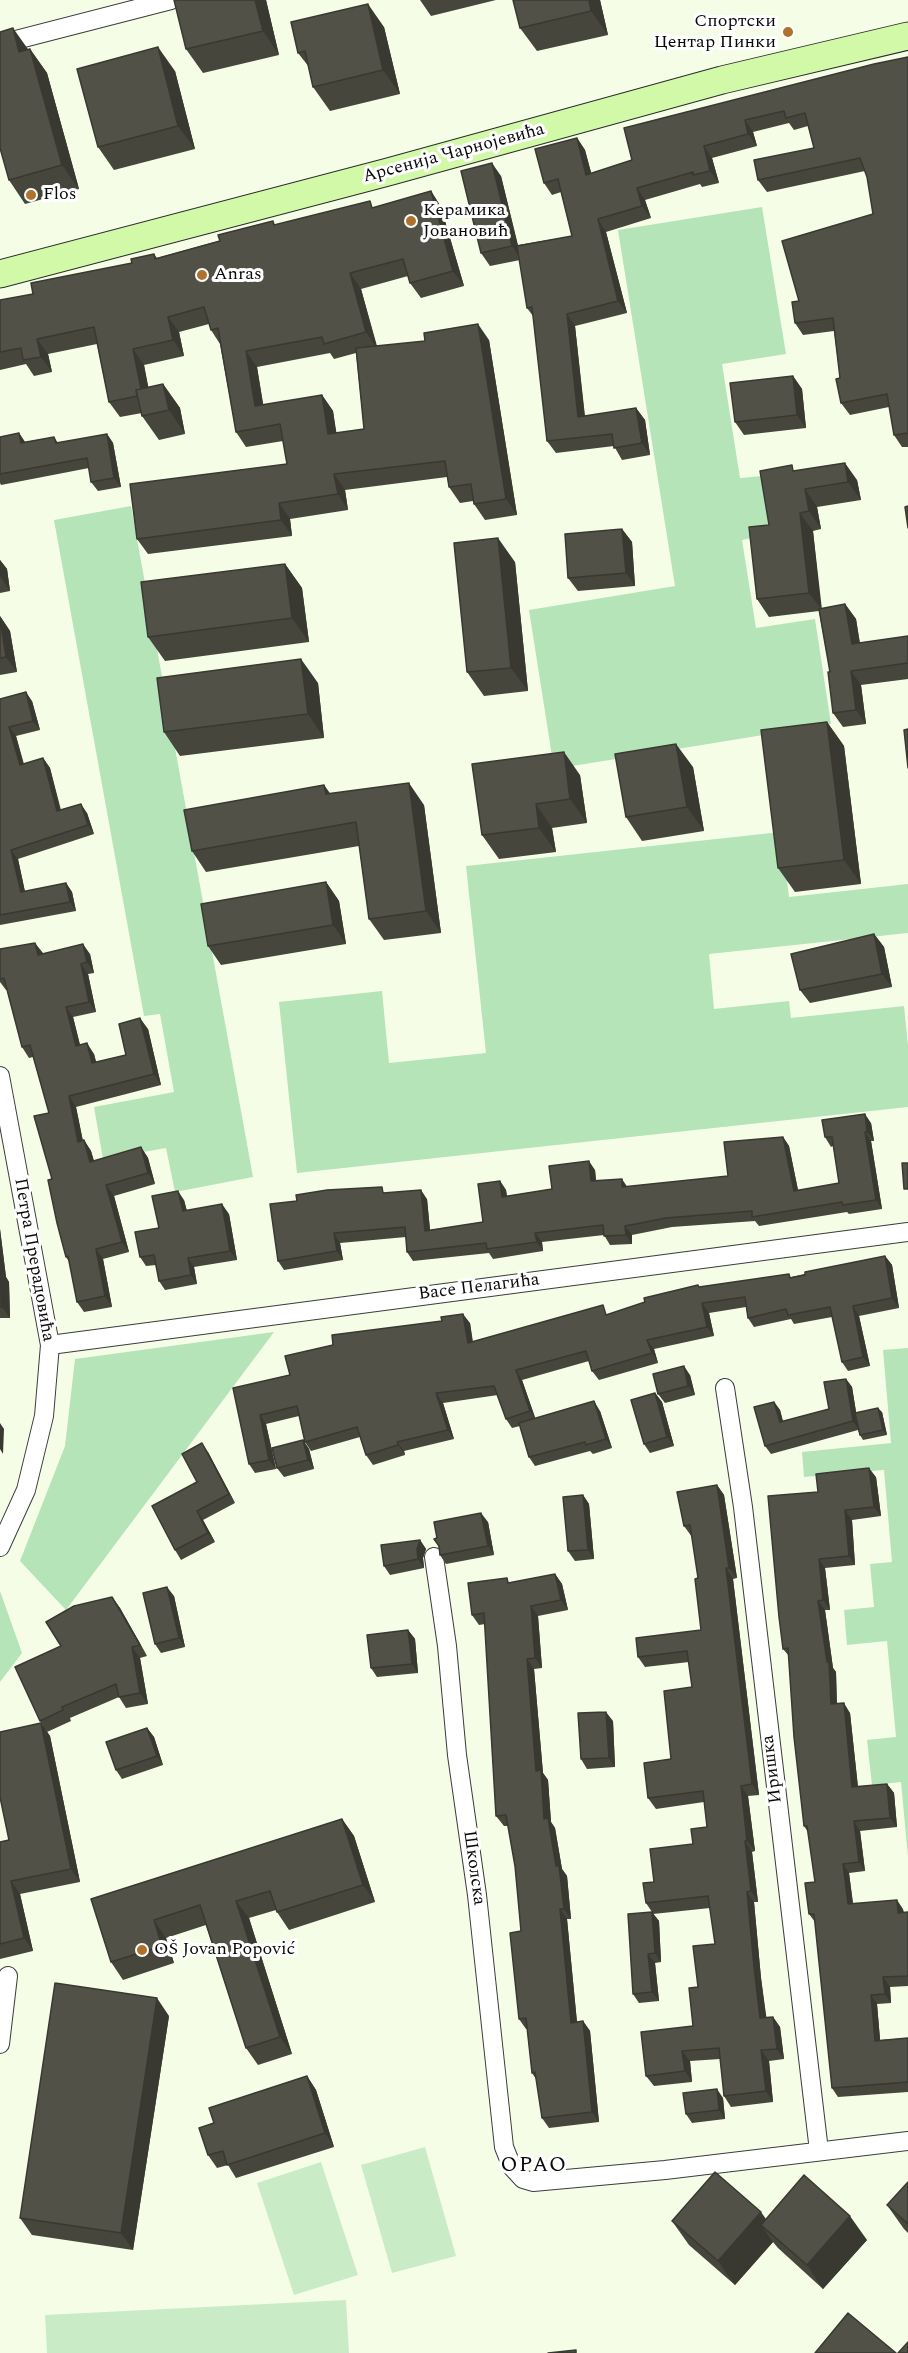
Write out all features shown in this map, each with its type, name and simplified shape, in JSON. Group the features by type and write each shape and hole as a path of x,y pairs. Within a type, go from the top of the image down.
{"main road":[{"name":"Арсенија Чарнојевића","path":"0,274 388,172 722,80 908,36"}],"street":[{"path":"0,44 171,0"},
{"name":"Петра Прерадовића","path":"0,1076 50,1345 44,1416 26,1490 0,1546"},
{"name":"Васе Пелагића","path":"50,1345 908,1232"},
{"name":"Иришка","path":"725,1388 743,1507 819,2151"},
{"name":"Школска","path":"434,1557 447,1646 457,1755 477,1895 506,2158 519,2175 533,2182 665,2170 819,2151"},
{"path":"0,2044 8,1976"},
{"path":"819,2151 908,2140"}],"green space":[{"path":"762,207 786,354 722,364 740,478 763,476 772,534 742,540 756,628 815,619 831,724 554,769 529,610 675,586 618,230"},
{"path":"131,506 253,1177 175,1192 166,1148 103,1159 94,1107 174,1092 160,1014 144,1016 54,520"},
{"path":"781,832 789,897 908,884 908,933 709,954 714,1009 789,1001 791,1018 904,1006 908,1046 908,1107 297,1173 279,1002 382,991 389,1063 486,1053 466,866"},
{"path":"274,1332 66,1610 20,1561 65,1446 75,1359"},
{"path":"908,1348 908,1857 901,1782 872,1785 867,1740 896,1737 887,1641 847,1645 844,1610 874,1607 870,1564 892,1562 884,1470 804,1477 802,1452 891,1443 883,1350"},
{"path":"0,1591 22,1653 0,1682"},
{"path":"425,2147 456,2256 392,2273 361,2165"},
{"path":"321,2162 358,2275 294,2295 257,2183"},
{"path":"346,2300 349,2353 47,2353 45,2315"}],"building":[{"path":"174,0 255,0 263,31 186,49"},
{"path":"513,0 589,0 591,11 520,28"},
{"path":"368,4 383,70 313,87 305,51 298,53 291,22"},
{"path":"13,28 19,52 30,49 62,165 9,180 0,148 0,32"},
{"path":"158,47 178,126 98,147 77,69"},
{"path":"908,57 908,433 894,435 887,394 841,403 836,379 840,378 833,318 795,323 792,302 799,301 782,241 873,214 867,177 860,158 758,180 754,160 814,148 805,113 786,118 784,111 745,120 748,134 704,146 710,171 693,175 693,172 637,188 642,206 598,219 618,301 567,314 578,417 636,408 642,443 614,448 612,434 547,441 532,307 527,308 517,246 572,236 558,179 544,183 535,149 577,138 586,175 632,160 624,128"},
{"path":"492,163 512,246 481,253 461,171"},
{"path":"431,191 453,271 410,283 403,259 350,273 366,332 324,344 322,337 246,351 255,406 322,395 328,434 364,429 356,348 425,341 424,333 478,324 506,499 474,504 471,484 449,487 445,461 334,474 338,494 279,503 281,520 137,539 130,484 287,464 280,424 236,432 218,328 211,330 204,307 168,317 173,340 133,349 141,389 136,390 137,396 109,402 94,327 37,339 41,357 23,360 21,348 0,352 0,300 33,294 31,283 132,263 131,259 154,254 155,259 220,241 218,235 273,221 274,225 370,201 372,208"},
{"path":"793,376 797,415 735,422 730,383"},
{"path":"163,384 169,410 142,416 136,390"},
{"path":"19,433 21,443 54,437 56,443 107,434 114,478 91,482 87,458 0,474 0,437"},
{"path":"845,463 848,482 805,489 809,511 800,513 809,593 757,599 749,527 769,525 760,471 792,465 793,471"},
{"path":"908,506 908,528 905,507"},
{"path":"622,529 626,573 568,578 565,534"},
{"path":"498,538 511,668 467,672 454,543"},
{"path":"285,564 292,618 148,637 141,582"},
{"path":"845,604 852,644 908,636 908,663 851,671 856,710 833,713 828,672 830,672 819,609"},
{"path":"0,618 6,657 0,658"},
{"path":"301,659 308,714 164,732 157,678"},
{"path":"26,692 33,721 9,727 20,765 43,758 57,811 81,804 88,825 11,850 21,892 66,883 70,902 0,915 0,699"},
{"path":"827,722 844,860 778,868 761,730"},
{"path":"908,729 908,768 904,730"},
{"path":"676,744 687,807 626,817 615,754"},
{"path":"564,752 570,799 536,804 539,828 482,835 472,764"},
{"path":"409,783 426,911 369,919 356,822 192,851 184,810 324,785 326,794"},
{"path":"326,882 333,925 208,946 201,904"},
{"path":"874,934 882,974 800,990 791,954"},
{"path":"35,943 38,955 83,944 87,962 81,964 89,1002 66,1007 76,1046 87,1043 92,1063 126,1055 119,1024 140,1018 154,1074 69,1096 78,1142 84,1140 90,1162 141,1147 148,1173 106,1185 122,1242 96,1249 105,1296 77,1302 68,1256 66,1257 57,1223 48,1180 52,1179 34,1116 49,1113 30,1045 22,1047 4,978 0,979 0,949"},
{"path":"865,1114 867,1132 865,1132 876,1200 843,1205 842,1202 752,1217 752,1211 666,1218 625,1226 626,1235 604,1236 603,1225 535,1233 537,1242 487,1249 486,1243 407,1252 405,1227 334,1233 337,1251 278,1261 270,1204 297,1201 296,1195 327,1190 382,1187 383,1193 421,1190 425,1231 483,1222 478,1184 500,1181 502,1197 552,1189 549,1166 589,1161 591,1181 622,1179 622,1187 728,1176 724,1142 783,1137 794,1191 839,1183 832,1137 825,1137 822,1120"},
{"path":"902,1163 908,1163 908,1189 904,1189"},
{"path":"178,1191 183,1211 222,1204 230,1251 188,1258 191,1275 159,1281 154,1255 140,1257 135,1232 159,1228 152,1196"},
{"path":"885,1256 892,1298 853,1306 863,1357 842,1362 830,1307 788,1315 786,1309 748,1318 745,1297 702,1303 707,1327 647,1340 652,1353 592,1371 586,1351 516,1370 530,1411 506,1419 494,1386 436,1393 448,1430 397,1442 398,1445 366,1455 357,1427 305,1442 297,1406 260,1415 269,1460 249,1464 233,1388 290,1375 285,1356 333,1345 332,1335 442,1321 441,1317 463,1314 468,1343 603,1305 606,1315 645,1302 644,1298 698,1285 699,1287 789,1274 790,1278 805,1275 805,1272"},
{"path":"1,1271 2,1307 0,1307"},
{"path":"684,1366 688,1386 658,1394 653,1374"},
{"path":"846,1379 853,1421 765,1446 754,1407 774,1402 780,1422 829,1409 824,1382"},
{"path":"655,1393 667,1437 644,1444 631,1400"},
{"path":"594,1401 606,1439 586,1445 585,1442 529,1457 519,1423"},
{"path":"878,1408 883,1430 860,1435 855,1413"},
{"path":"303,1440 308,1460 277,1468 272,1448"},
{"path":"202,1443 229,1494 197,1511 208,1533 175,1550 152,1506 197,1482 182,1454"},
{"path":"869,1468 874,1507 845,1510 849,1556 819,1559 823,1600 818,1601 827,1662 829,1662 831,1704 844,1703 852,1787 887,1784 890,1818 854,1821 859,1862 843,1864 848,1904 897,1900 898,1913 908,1912 908,1976 883,1977 885,1994 871,1995 875,2041 908,2038 908,2082 832,2088 814,1914 809,1914 805,1883 815,1882 807,1826 804,1826 794,1737 788,1648 783,1649 768,1496 818,1492 816,1474"},
{"path":"717,1485 729,1568 726,1568 752,1784 741,1786 751,1891 747,1892 754,1967 760,2018 773,2017 777,2049 761,2050 766,2091 724,2096 719,2048 682,2051 685,2071 646,2076 641,2032 693,2026 689,1988 698,1987 693,1946 715,1944 708,1896 646,1903 643,1883 654,1882 650,1849 693,1844 691,1829 707,1827 703,1791 648,1798 644,1763 671,1759 664,1691 692,1687 687,1651 638,1657 636,1638 701,1630 695,1579 698,1578 690,1525 684,1526 677,1492"},
{"path":"583,1495 588,1550 568,1551 563,1497"},
{"path":"481,1513 488,1546 440,1555 439,1546 434,1539 437,1538 434,1522"},
{"path":"420,1540 417,1549 418,1559 384,1566 381,1545"},
{"path":"555,1574 561,1600 531,1606 535,1658 527,1659 536,1771 541,1770 544,1819 548,1818 556,1866 559,1866 564,1909 560,1909 571,2023 583,2021 592,2112 542,2118 535,2072 532,2073 526,2018 519,2019 510,1933 521,1931 515,1866 506,1815 496,1816 484,1613 472,1615 468,1583 507,1578 508,1583"},
{"path":"167,1587 179,1638 155,1644 143,1593"},
{"path":"112,1597 140,1645 132,1647 140,1693 119,1697 116,1684 62,1707 63,1710 40,1721 15,1667 61,1646 46,1622 74,1606"},
{"path":"408,1630 412,1664 371,1668 367,1635"},
{"path":"606,1712 609,1758 581,1759 578,1713"},
{"path":"41,1723 71,1869 11,1881 24,1938 0,1944 0,1842 9,1840 0,1797 0,1732"},
{"path":"147,1728 157,1756 116,1770 106,1742"},
{"name":"OŠ Jovan Popović","path":"342,1819 363,1885 277,1912 270,1891 236,1901 280,2037 246,2048 200,1905 154,1920 162,1946 111,1962 91,1899"},
{"path":"652,1912 655,1953 648,1954 652,1992 633,1994 628,1914"},
{"path":"55,1983 157,1998 121,2233 20,2218"},
{"path":"307,2076 325,2133 227,2165 223,2151 208,2155 199,2128 214,2123 209,2108"},
{"path":"717,2089 719,2110 686,2114 683,2093"},
{"path":"715,2172 761,2212 718,2261 672,2221"},
{"path":"804,2175 850,2216 807,2265 761,2225"},
{"path":"908,2182 908,2224 887,2205"},
{"path":"848,2313 896,2353 815,2353"},
{"path":"908,2342 908,2353 898,2353"},
{"path":"576,2350 576,2353 548,2353"}],"place":[{"name":"Спортски Центар Пинки","path":"788,32"},
{"name":"Flos","path":"31,195"},
{"name":"Керамика Јовановић","path":"411,221"},
{"name":"Anras","path":"202,275"},
{"name":"OŠ Jovan Popović","path":"142,1950"}],"district":[{"name":"ОРАО","path":"534,2167"}]}
